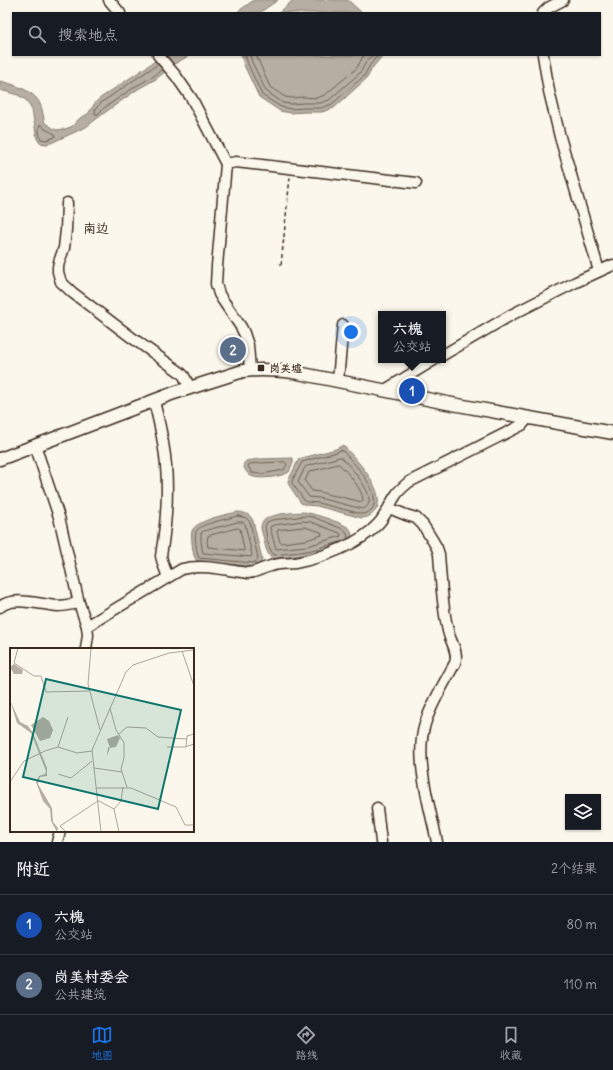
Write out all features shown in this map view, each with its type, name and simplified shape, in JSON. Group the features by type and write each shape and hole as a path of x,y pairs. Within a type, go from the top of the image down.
{"main road":[{"path":"0,458 154,400 250,370 277,370 293,372 447,403 613,433"}],"street":[{"path":"109,0 119,12"},
{"path":"544,12 548,8 563,0"},
{"path":"159,56 192,99 226,164 216,284 219,294 244,333 248,345 250,370"},
{"path":"543,56 549,91 560,137 599,272"},
{"path":"226,164 236,162 416,183"},
{"path":"67,203 64,248 58,267 61,282 73,293 131,337 180,372 184,376 190,388"},
{"path":"446,352 511,314 613,265"},
{"path":"338,380 343,325"},
{"path":"385,390 429,363"},
{"path":"154,400 163,443 167,477 167,510 162,556 163,564 168,577"},
{"path":"86,626 182,569 202,566 252,573 271,566 297,562 328,554 343,548 369,533 384,518 397,493 409,482 522,426 528,418"},
{"path":"35,445 59,517 88,635 86,648"},
{"path":"389,508 416,518 423,525 437,548 439,554 445,618 449,636 457,656 455,663 427,717 422,736 422,764 424,780 437,842"},
{"path":"0,607 5,603 15,601 60,606 79,603"},
{"path":"377,808 381,842"},
{"path":"56,842 60,832"}],"path":[{"path":"281,265 290,177"}],"water":[{"path":"254,0 278,0 260,12 237,12"},
{"path":"293,0 348,0 361,12 280,12"},
{"path":"163,56 188,56 176,63 156,79 138,89 86,127 46,144 41,143 37,139 32,110 26,100 18,95 0,90 0,81 17,86 33,95 40,104 45,123 56,130 71,127 80,118 88,114 99,99"},
{"path":"241,56 382,56 373,67 367,78 334,108 322,112 291,113 280,111 259,97"},
{"path":"343,445 368,474 377,492 377,508 373,514 369,516 362,518 317,506 306,505 301,503 289,485 288,481 299,459 336,449"},
{"path":"293,458 289,472 276,477 264,478 251,476 243,466 246,461"},
{"path":"238,512 247,514 253,521 262,559 260,565 254,567 197,561 194,555 192,543 192,531 195,527 213,518"},
{"path":"302,512 319,516 346,526 351,532 351,542 309,555 272,559 266,547 261,528 262,522 271,516"}],"place":[{"name":"岗美村委会","path":"233,350"},
{"name":"岗美墟","path":"261,368"},
{"name":"六槐","path":"412,391"}],"district":[{"name":"南边","path":"96,228"}]}
